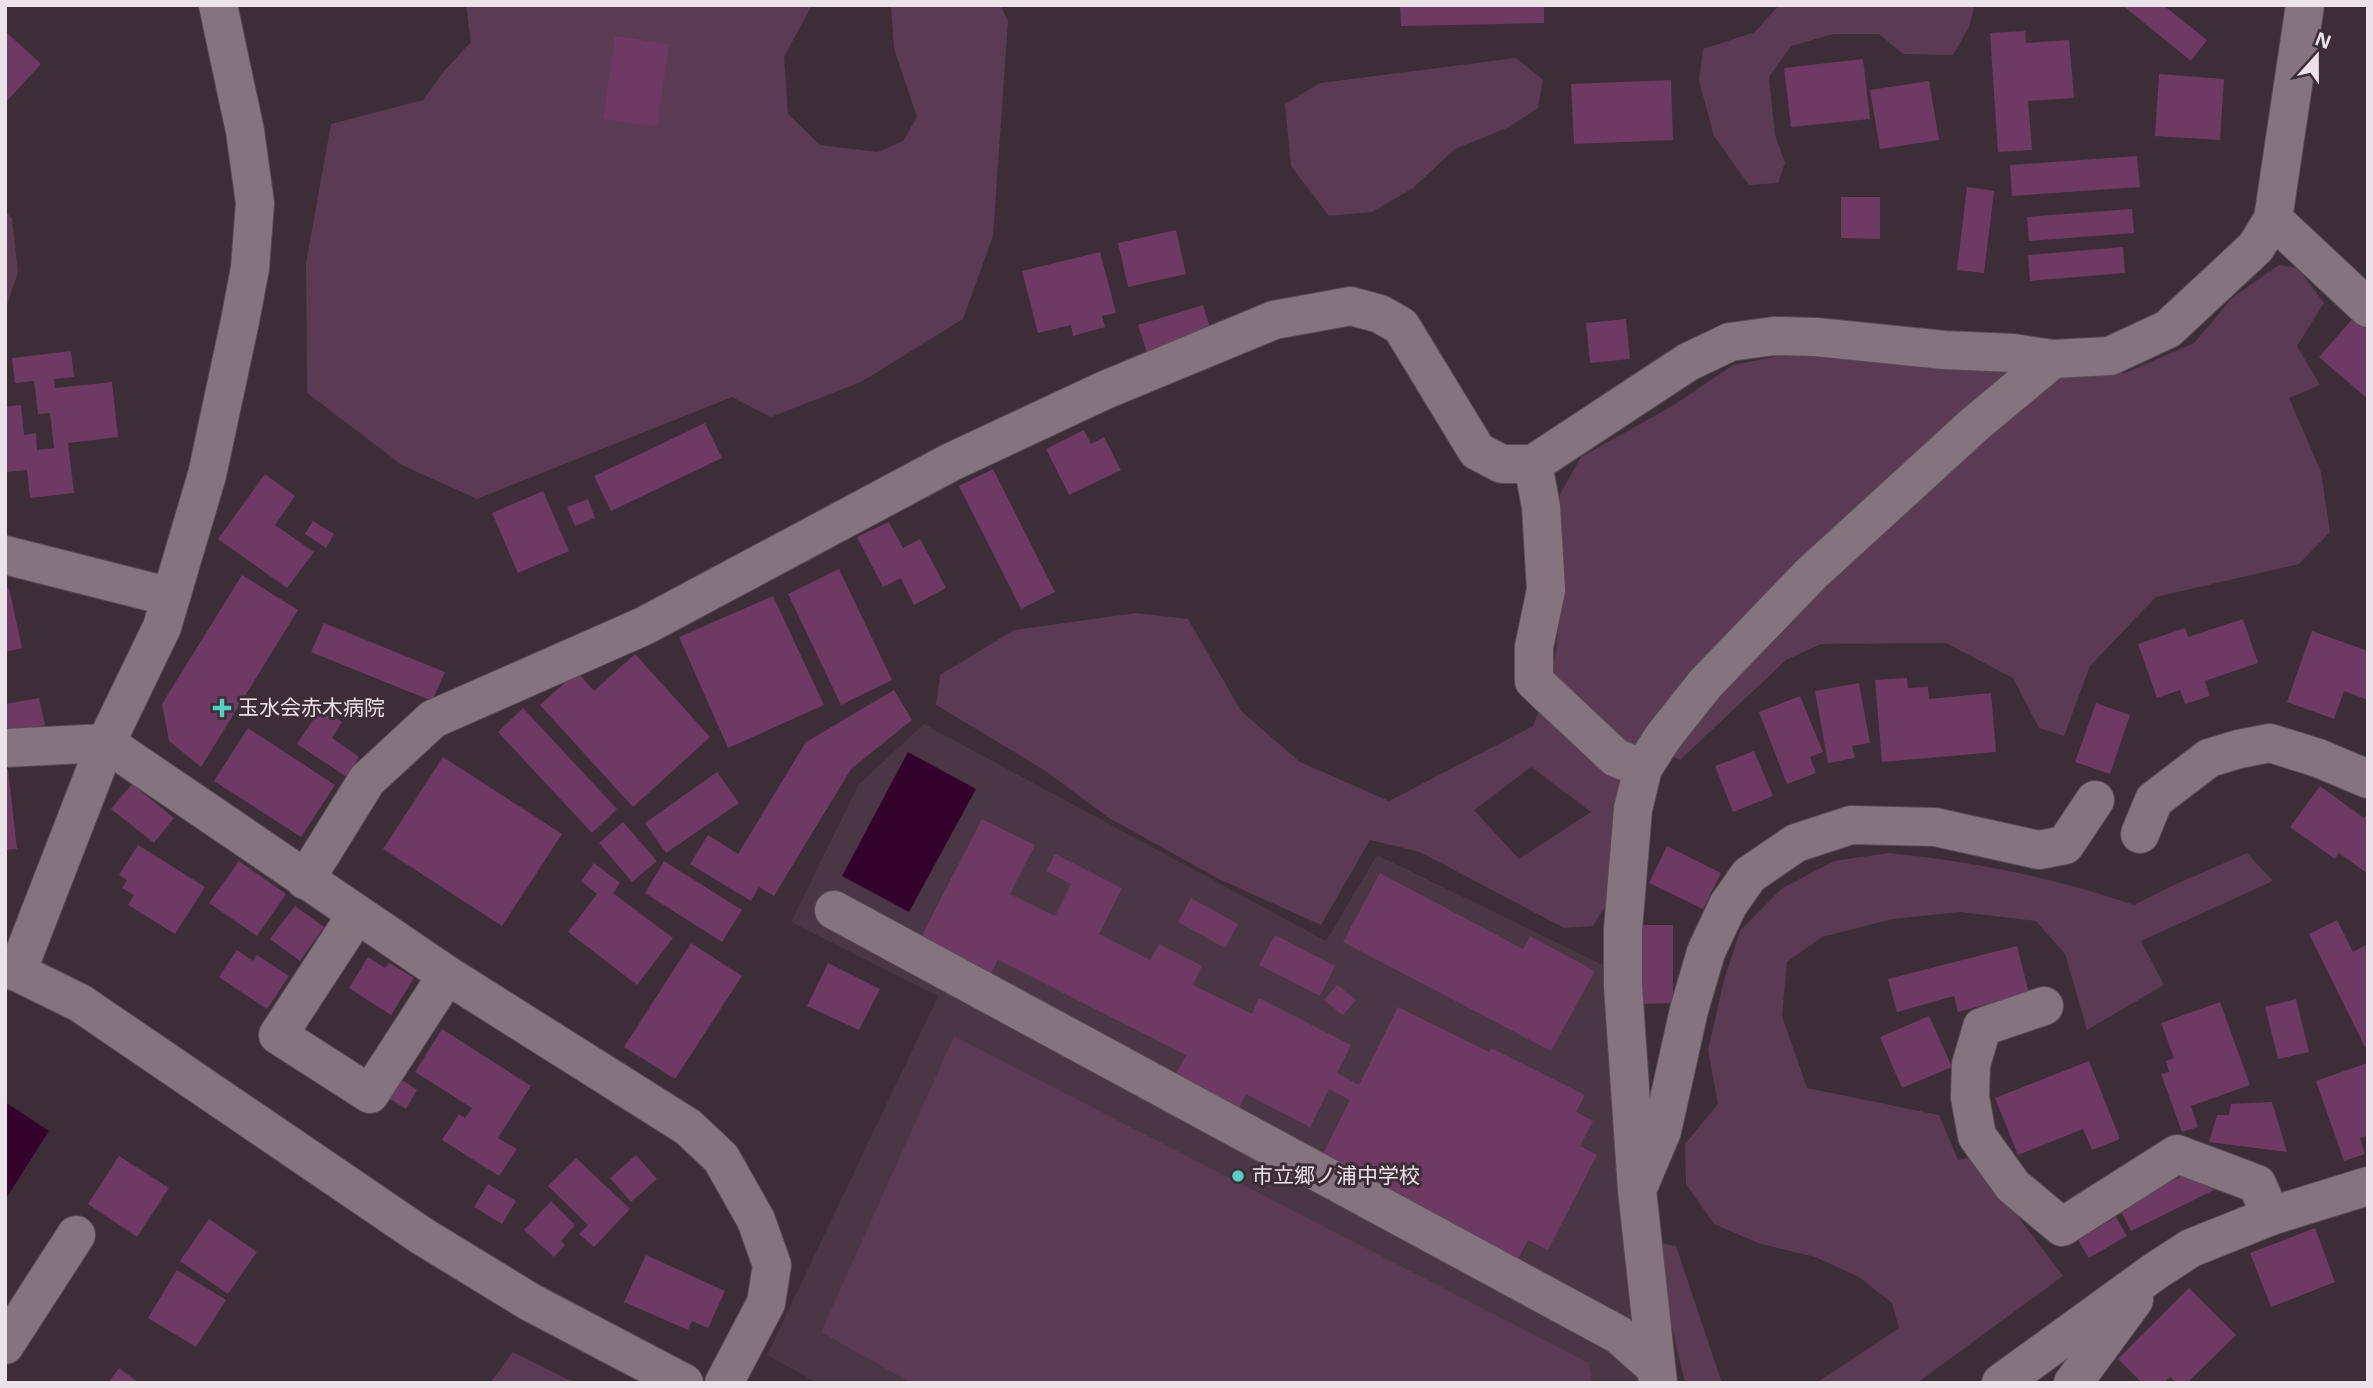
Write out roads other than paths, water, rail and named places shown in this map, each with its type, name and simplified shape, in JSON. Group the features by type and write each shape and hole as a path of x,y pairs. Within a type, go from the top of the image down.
{"street":[{"path":"218,5 245,131 255,203 250,268 207,475 162,627 106,743 11,970 80,1003 422,1236 530,1302 684,1383"},
{"path":"305,880 367,780 433,719 644,626 963,457 1105,390 1274,320 1351,306 1380,314 1401,326 1477,451 1502,464 1533,464 1688,362 1730,342 1774,336 1816,337 2053,359 2110,356 2168,328 2256,247 2273,219 2305,5"},
{"path":"2273,219 2368,308"},
{"path":"1657,1375 1637,1190 1623,986 1623,929 1633,808 1643,768 1663,737 1705,684 1811,574 1975,424 2053,359"},
{"path":"1533,464 1541,507 1546,590 1534,647 1534,681 1616,758 1643,768"},
{"path":"5,555 171,597"},
{"path":"5,748 106,743 524,1026 688,1127 721,1158 756,1220 772,1265 766,1303 724,1383"},
{"path":"2140,834 2154,800 2210,758 2239,749 2270,743 2318,758 2368,779"},
{"path":"1637,1190 1662,1131 1689,1010 1706,951 1728,905 1749,875 1796,843 1852,825 1935,827 2039,850 2065,845 2095,800"},
{"path":"834,910 1619,1335 1657,1375"},
{"path":"357,914 278,1035 370,1094 447,975"},
{"path":"2044,1006 1982,1027 1971,1065 1970,1097 1977,1136 2013,1186 2062,1227 2177,1154 2257,1184 2271,1216"},
{"path":"2001,1383 2154,1272 2192,1248 2271,1216 2368,1186"},
{"path":"5,1345 76,1235"},
{"path":"2073,1383 2154,1272"}],"place":[{"name":"玉水会赤木病院","path":"222,708"},
{"name":"市立郷ノ浦中学校","path":"1238,1176"}]}
